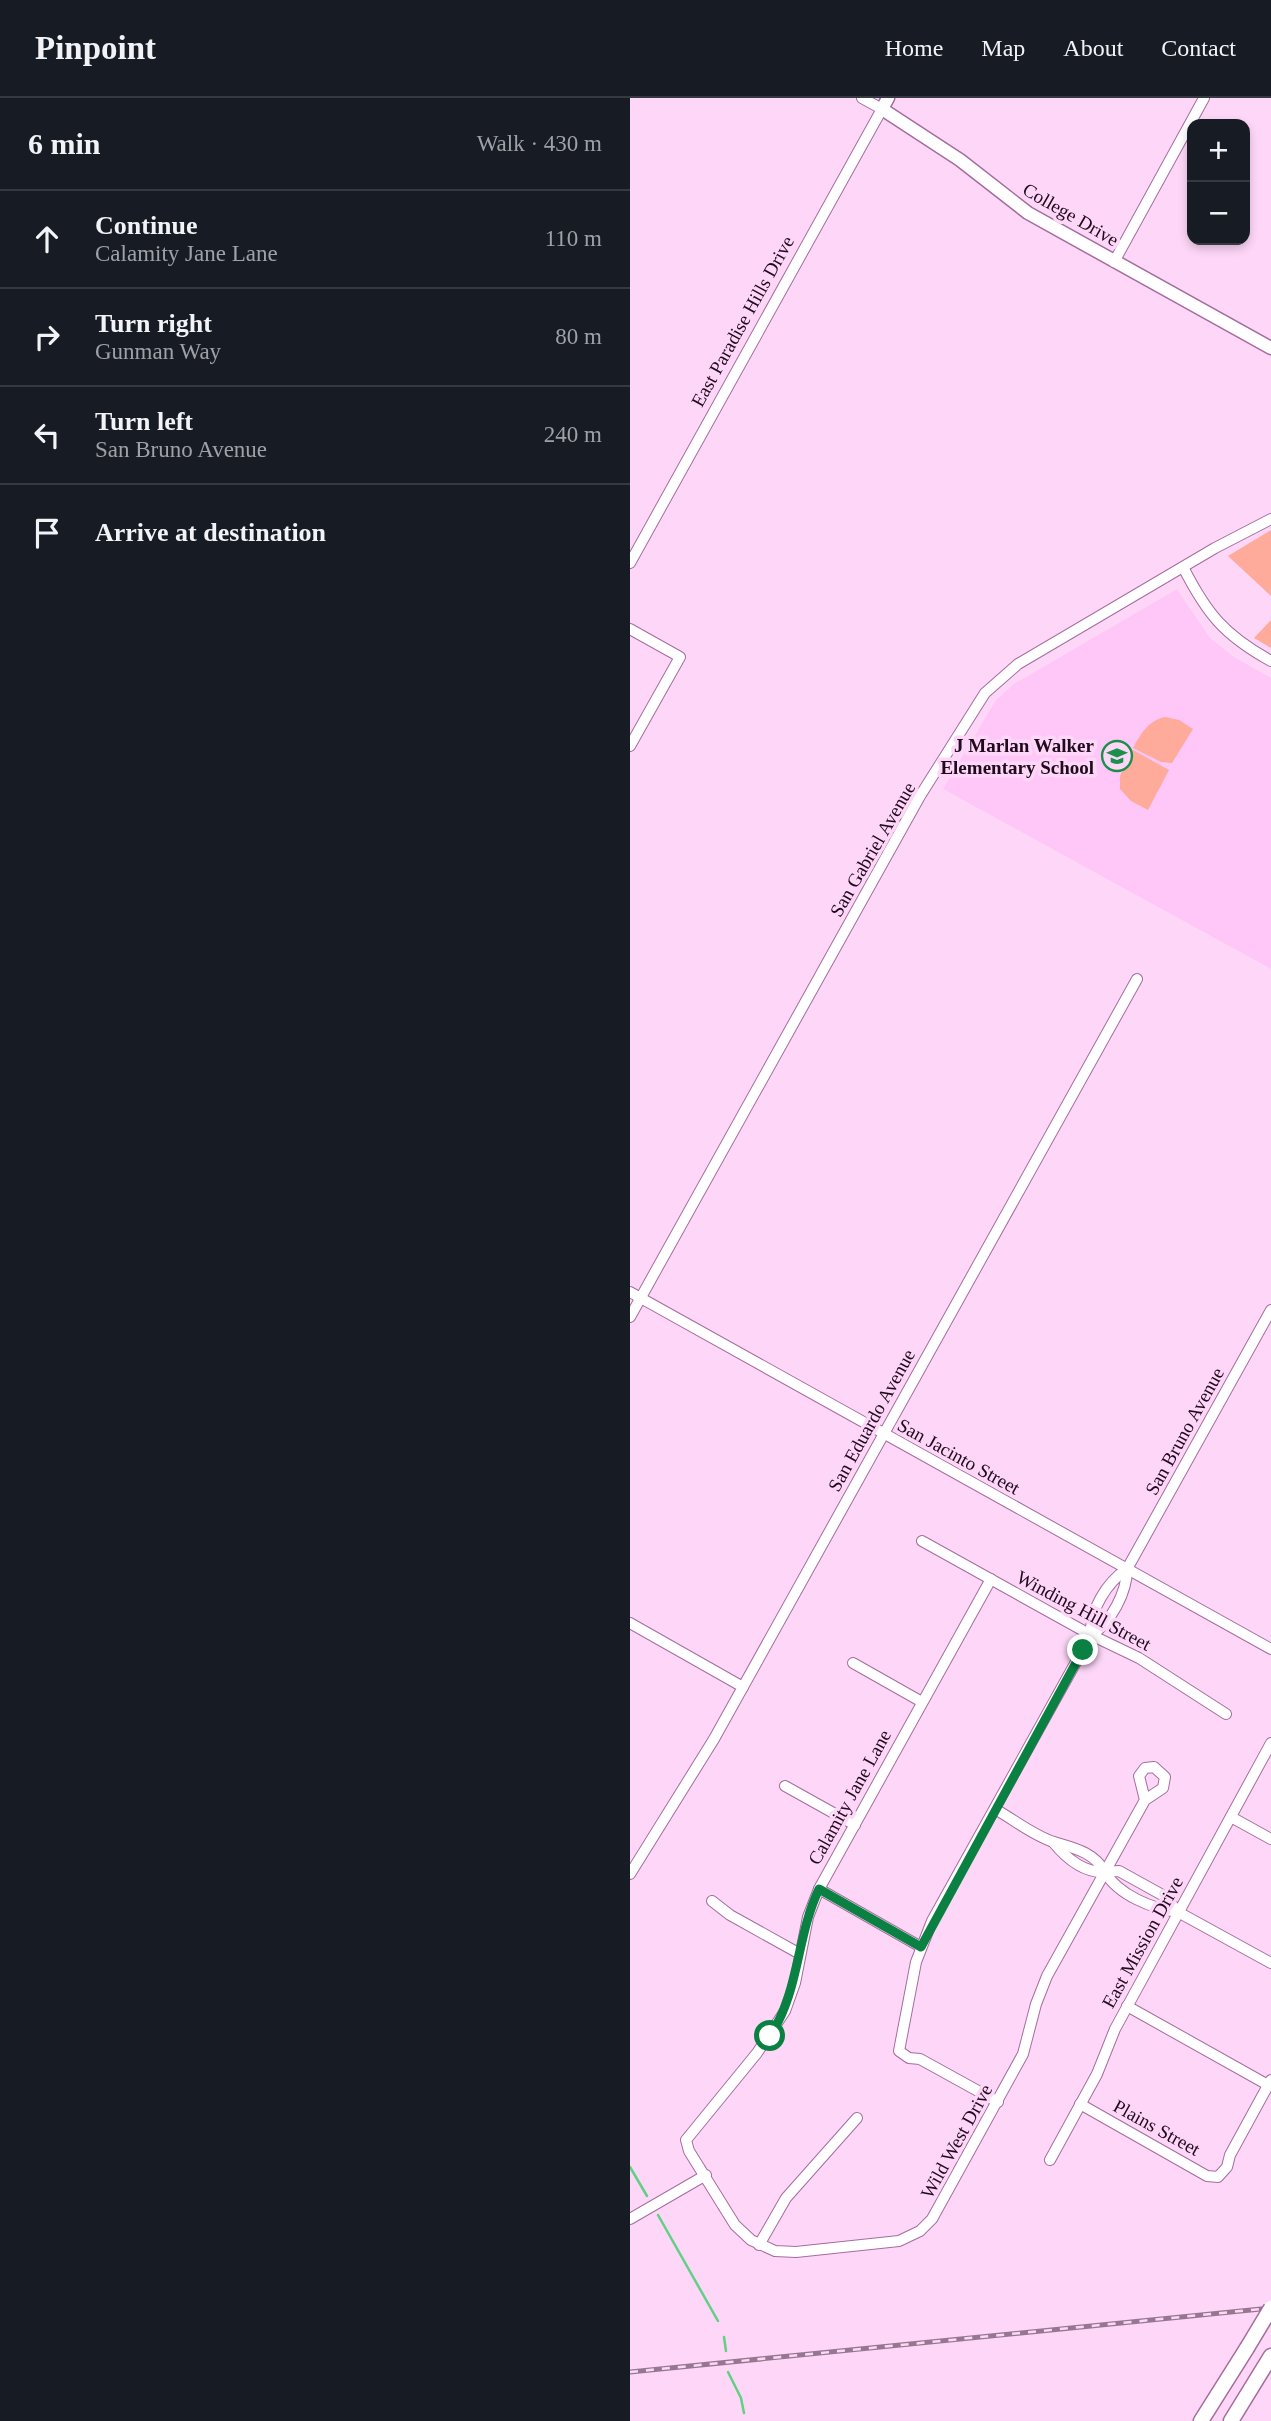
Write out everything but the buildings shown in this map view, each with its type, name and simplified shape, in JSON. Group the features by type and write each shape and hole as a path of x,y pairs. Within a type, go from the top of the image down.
{"highway":[{"path":"1201,2421 1271,2308"},
{"path":"1231,2421 1271,2356"}],"main road":[{"name":"College Drive","path":"885,104 1021,209 1271,348"}],"street":[{"name":"College Drive","path":"862,98 885,104"},
{"path":"1114,261 1204,98"},
{"name":"East Paradise Hills Drive","path":"630,563 885,104"},
{"name":"San Gabriel Avenue","path":"630,1317 920,796 985,693 1018,664 1183,567 1271,519"},
{"path":"1183,567 1212,618 1241,643 1271,661"},
{"path":"630,629 680,657 630,746"},
{"name":"San Eduardo Avenue","path":"630,1874 680,1797 743,1687 1137,979"},
{"name":"San Jacinto Street","path":"630,1292 1271,1649"},
{"name":"San Bruno Avenue","path":"998,2102 899,2051 921,1947 1091,1635 1090,1620 1114,1577 1127,1569 1271,1310"},
{"name":"Winding Hill Street","path":"922,1541 1091,1635 1139,1658 1226,1713"},
{"name":"Calamity Jane Lane","path":"706,2175 689,2151 686,2140 778,2023 790,1997 808,1917 819,1889 991,1579"},
{"path":"630,1623 743,1687"},
{"path":"853,1663 922,1702"},
{"name":"East Mission Drive","path":"1050,2160 1127,2007 1271,1743"},
{"path":"785,1786 855,1825"},
{"name":"Wild West Drive","path":"759,2245 775,2251 796,2252 899,2241 926,2225 940,2207 1023,2054 1036,2004 1047,1976 1145,1800"},
{"path":"995,1809 1053,1842 1067,1844 1098,1860 1105,1872 1119,1871 1166,1897 1178,1912 1271,1963"},
{"path":"1231,1817 1271,1839"},
{"path":"819,1889 921,1947"},
{"path":"712,1901 730,1915 800,1954"},
{"path":"1127,2007 1270,2082"},
{"name":"Plains Street","path":"1080,2104 1207,2176 1218,2177 1227,2167 1230,2155 1270,2082"},
{"path":"630,2219 706,2175 735,2225 759,2245 786,2198 857,2118"}],"shaded area":[{"path":"1271,530 1271,596 1228,556"},
{"name":"J Marlan Walker Elementary School","path":"1177,589 1210,638 1234,657 1271,678 1271,969 943,789 996,700 1014,684"},
{"path":"1271,620 1271,648 1254,638"},
{"path":"1165,717 1179,720 1193,729 1172,763 1161,762 1133,748 1146,728"},
{"path":"1133,750 1169,770 1148,810 1131,801 1120,789 1120,776"}],"waterway":[{"path":"630,2167 647,2196"},
{"path":"658,2215 718,2321"},
{"path":"724,2337 726,2351"},
{"path":"728,2372 741,2398 744,2413"}],"railway":[{"path":"630,2372 1271,2308"}],"place":[{"name":"J Marlan Walker Elementary School","path":"1117,756"}],"route":[{"path":"770,2036 790,1997 808,1917 819,1889 921,1947 932,1921 1083,1650"}]}
